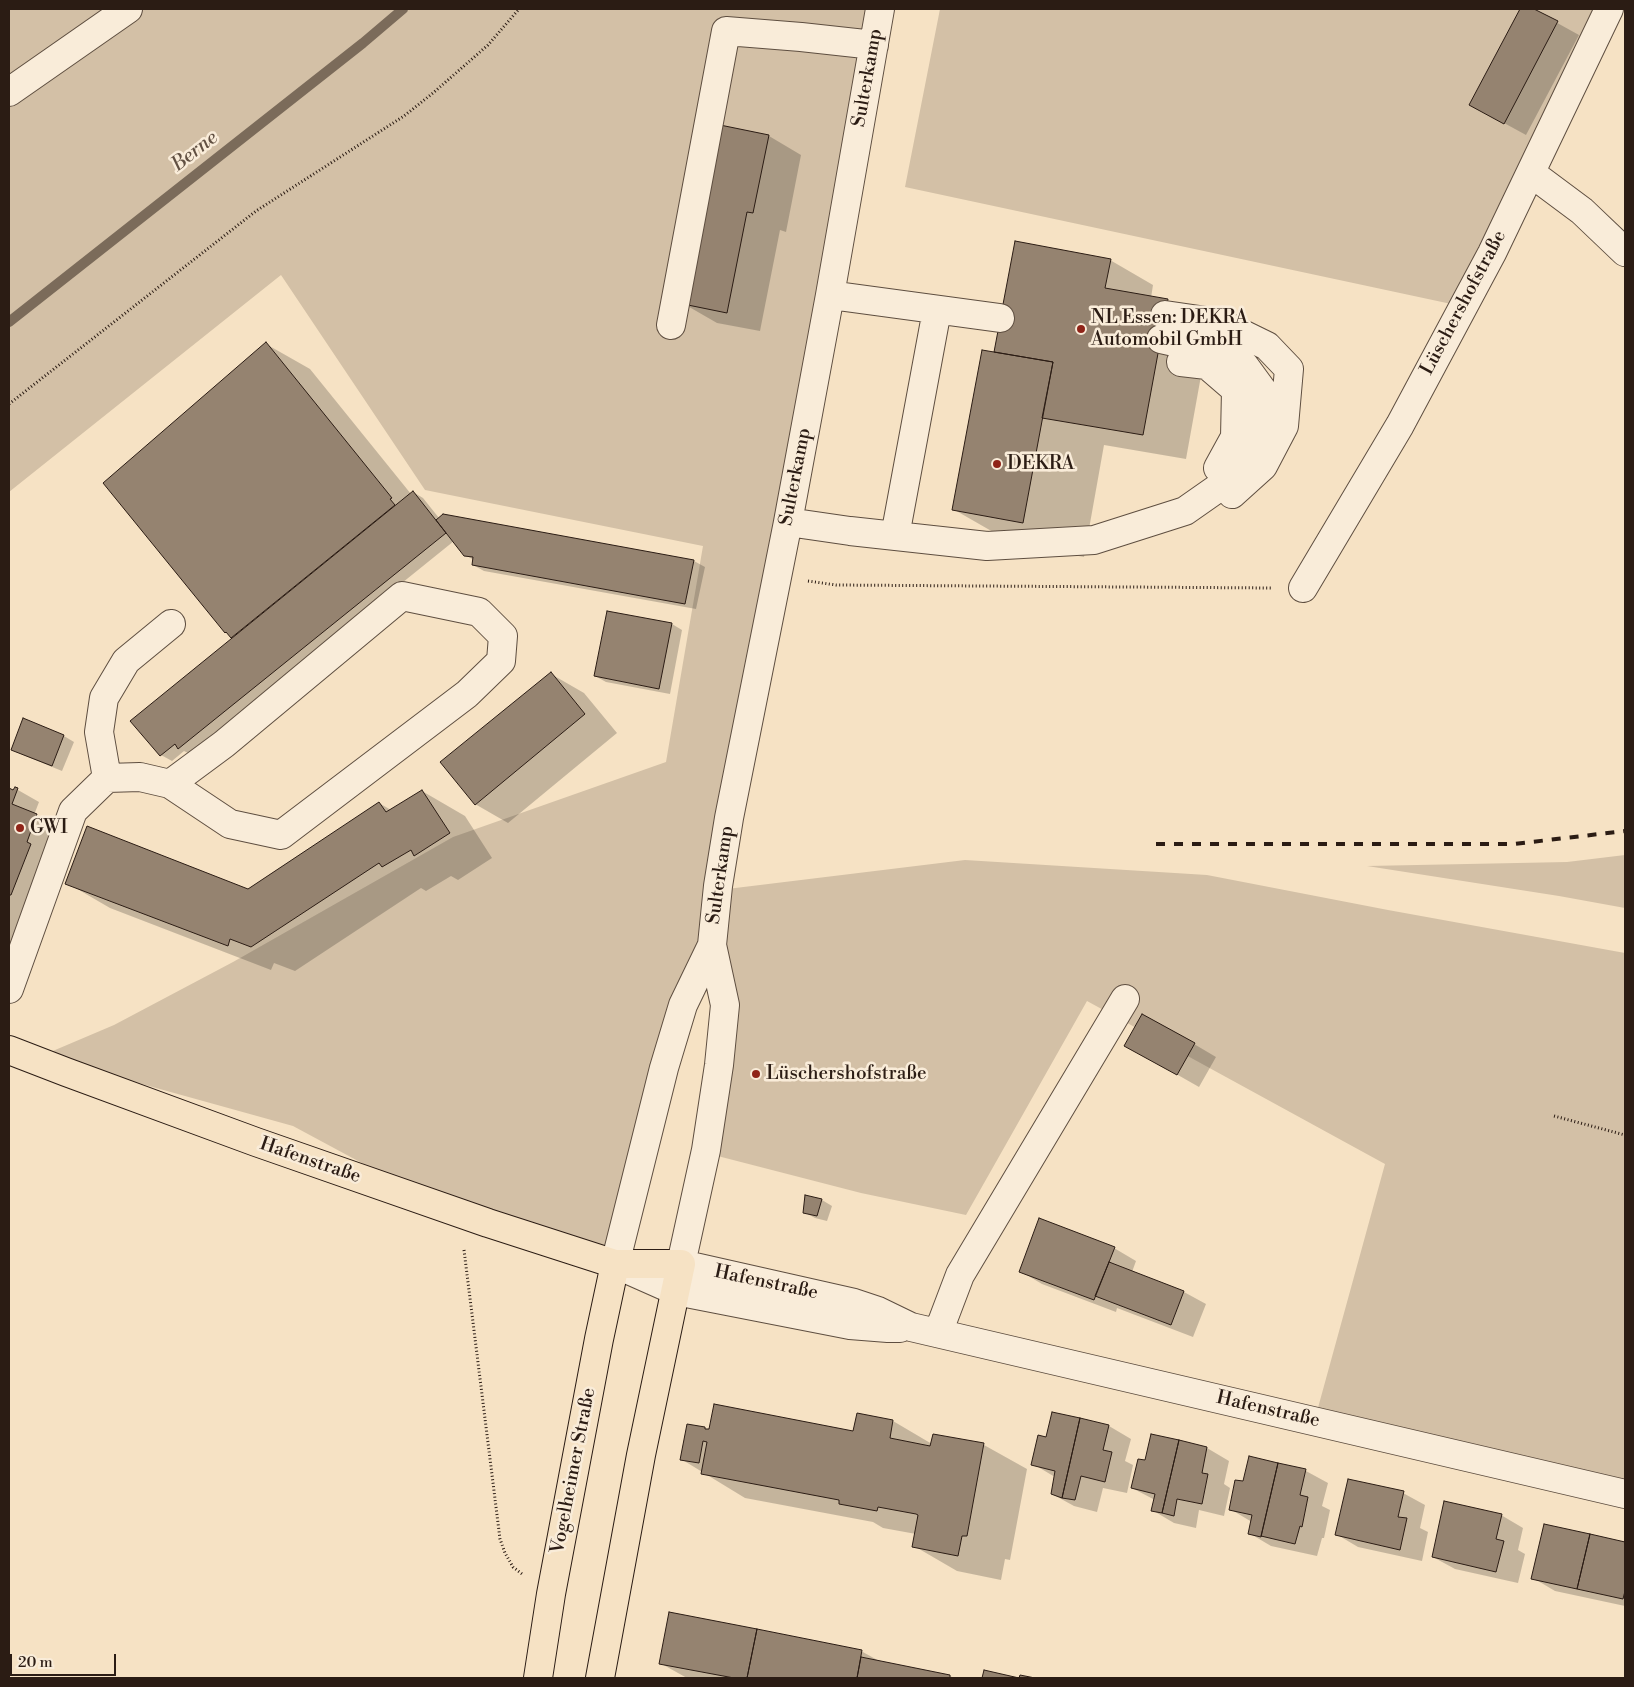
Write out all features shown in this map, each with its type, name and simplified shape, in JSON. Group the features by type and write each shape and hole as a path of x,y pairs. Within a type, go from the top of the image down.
{"main road":[{"name":"Hafenstraße","path":"9,1050 247,1138 460,1213 615,1264 681,1264"},
{"name":"Vogelheimer Straße","path":"538,1678 551,1594 615,1264"},
{"name":"Sulterkamp","path":"676,1292 681,1264"},
{"path":"600,1678 641,1456 676,1292"}],"street":[{"path":"9,92 128,9"},
{"name":"Sulterkamp","path":"681,1264 706,1150 719,1066 725,1005 712,945 718,886 729,818 788,522 830,295 880,9"},
{"name":"Lüschershofstraße","path":"1302,588 1400,425 1492,253 1609,9"},
{"path":"671,324 726,31 874,46"},
{"path":"1531,172 1582,211 1625,252"},
{"path":"830,295 1000,318"},
{"path":"894,536 937,310"},
{"path":"788,522 987,546 1094,540 1185,511 1235,476 1260,430 1263,391 1244,365 1215,351 1161,338"},
{"path":"9,989 73,810 107,778 140,777 170,784 230,824 281,835 467,694 501,661 503,636 479,612 402,596 224,744 170,784"},
{"path":"107,778 99,732 104,698 126,661 171,624"},
{"name":"Sulterkamp","path":"615,1264 664,1068 683,1005 712,945"},
{"path":"938,1333 960,1274 1125,999"},
{"name":"Hafenstraße","path":"615,1264 676,1292 850,1325 888,1328 912,1327"},
{"name":"Hafenstraße","path":"681,1264 854,1303 878,1311 912,1327 1625,1494"}],"path":[{"path":"9,404 256,211 404,116 488,45 518,9"},
{"path":"777,577 836,585 1302,588"},
{"path":"1554,1116 1625,1135"},
{"path":"460,1213 500,1538 512,1567 551,1594"}],"shaded area":[{"path":"9,9 877,9 711,943 613,1260 425,1197 293,1126 41,1056 114,1025 233,962 453,837 666,762 703,546 425,490 281,275 9,492"},
{"path":"940,9 1598,9 1456,305 905,187"},
{"path":"1625,855 1625,908 1367,866 1567,862"},
{"path":"965,860 1207,875 1625,953 1625,1488 1316,1415 1385,1164 1087,1001 966,1215 861,1193 706,1153 719,890"}],"building":[{"path":"1520,9 1534,9 1558,21 1504,124 1469,105"},
{"path":"720,125 769,135 753,213 747,212 727,313 683,304"},
{"name":"NL Essen: DEKRA Automobil GmbH","path":"1015,241 1111,259 1105,288 1168,299 1143,435 1042,418 1053,362 994,352"},
{"path":"266,342 392,498 390,499 395,505 231,638 103,483"},
{"name":"DEKRA","path":"982,350 1053,362 1023,523 952,510"},
{"path":"413,491 446,533 178,749 175,744 160,756 130,721"},
{"path":"443,514 694,560 685,604 472,565 473,557 464,556 436,520"},
{"path":"607,611 672,623 659,689 594,676"},
{"path":"551,672 585,714 475,805 440,762"},
{"path":"23,718 64,735 52,766 11,750"},
{"name":"GWI","path":"15,787 18,788 12,804 37,814 27,842 31,844 11,895 9,895 9,788 13,790"},
{"path":"422,790 450,833 414,856 411,850 382,867 379,863 251,947 230,939 228,946 65,884 87,826 248,889 379,802 386,812"},
{"path":"1142,1014 1195,1043 1177,1075 1124,1046"},
{"path":"805,1195 822,1199 817,1216 803,1213"},
{"path":"1039,1218 1115,1247 1094,1300 1019,1272"},
{"path":"1109,1262 1184,1291 1171,1325 1095,1296"},
{"path":"714,1404 853,1431 857,1413 893,1420 890,1438 930,1446 933,1434 984,1443 967,1536 962,1536 958,1556 912,1547 918,1515 916,1514 878,1507 877,1511 839,1504 839,1500 701,1474 707,1442 703,1441 699,1463 680,1460 687,1424 709,1429"},
{"path":"1052,1412 1080,1418 1062,1498 1051,1494 1055,1471 1031,1465 1038,1435 1046,1437"},
{"path":"1080,1418 1109,1425 1103,1450 1112,1452 1105,1482 1081,1476 1075,1500 1062,1498"},
{"path":"1151,1434 1179,1440 1162,1513 1151,1511 1155,1494 1131,1488 1138,1459 1145,1460"},
{"path":"1179,1440 1207,1447 1202,1473 1208,1474 1202,1504 1177,1499 1174,1516 1162,1513"},
{"path":"1249,1456 1278,1463 1261,1537 1248,1534 1252,1515 1229,1510 1235,1480 1243,1481"},
{"path":"1278,1463 1306,1469 1300,1495 1308,1497 1302,1527 1300,1526 1295,1544 1261,1536"},
{"path":"1348,1479 1404,1491 1398,1517 1407,1518 1400,1550 1335,1535"},
{"path":"1444,1501 1502,1514 1496,1539 1504,1541 1496,1572 1432,1557"},
{"path":"1544,1524 1590,1534 1577,1589 1531,1579"},
{"path":"1590,1534 1625,1542 1625,1591 1623,1599 1577,1589"},
{"path":"669,1612 757,1629 747,1678 734,1678 659,1664"},
{"path":"757,1629 862,1650 857,1678 747,1678"},
{"path":"861,1657 950,1675 950,1678 857,1678"},
{"path":"984,1670 1019,1678 982,1678"},
{"path":"1020,1675 1035,1678 1019,1678"}],"waterway":[{"name":"Berne","path":"9,322 363,43 403,9"}],"railway":[{"path":"1156,844 1514,844 1625,831"}],"place":[{"name":"NL Essen: DEKRA Automobil GmbH","path":"1081,329"},
{"name":"DEKRA","path":"997,464"},
{"name":"GWI","path":"20,828"},
{"name":"Lüschershofstraße","path":"756,1074"}]}
